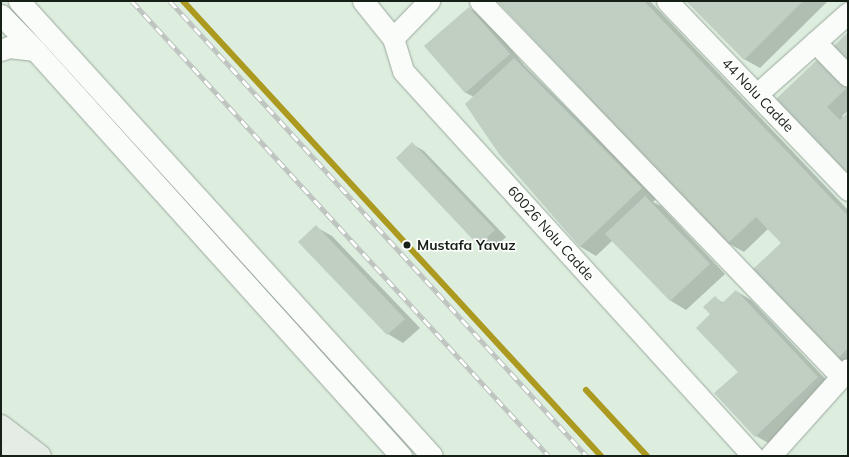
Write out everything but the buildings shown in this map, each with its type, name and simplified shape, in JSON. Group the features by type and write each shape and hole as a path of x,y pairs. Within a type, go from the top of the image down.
{"main road":[{"path":"1,426 40,456"},
{"path":"1,452 22,456"}],"street":[{"path":"19,1 432,456"},
{"name":"60026 Nolu Cadde","path":"363,1 393,38 404,71 753,456"},
{"path":"393,38 429,1"},
{"path":"480,1 845,372 770,456"},
{"name":"44 Nolu Cadde","path":"667,1 848,190"},
{"path":"757,94 848,13"},
{"path":"1,15 36,50 401,456"},
{"path":"815,42 848,76"},
{"path":"1,50 9,47 36,50"}],"railway":[{"path":"132,1 549,456"},
{"path":"170,1 587,456"}],"transit line":[{"path":"183,1 601,456"},
{"path":"586,390 647,456"}],"place":[{"name":"Mustafa Yavuz","path":"407,245"}]}
